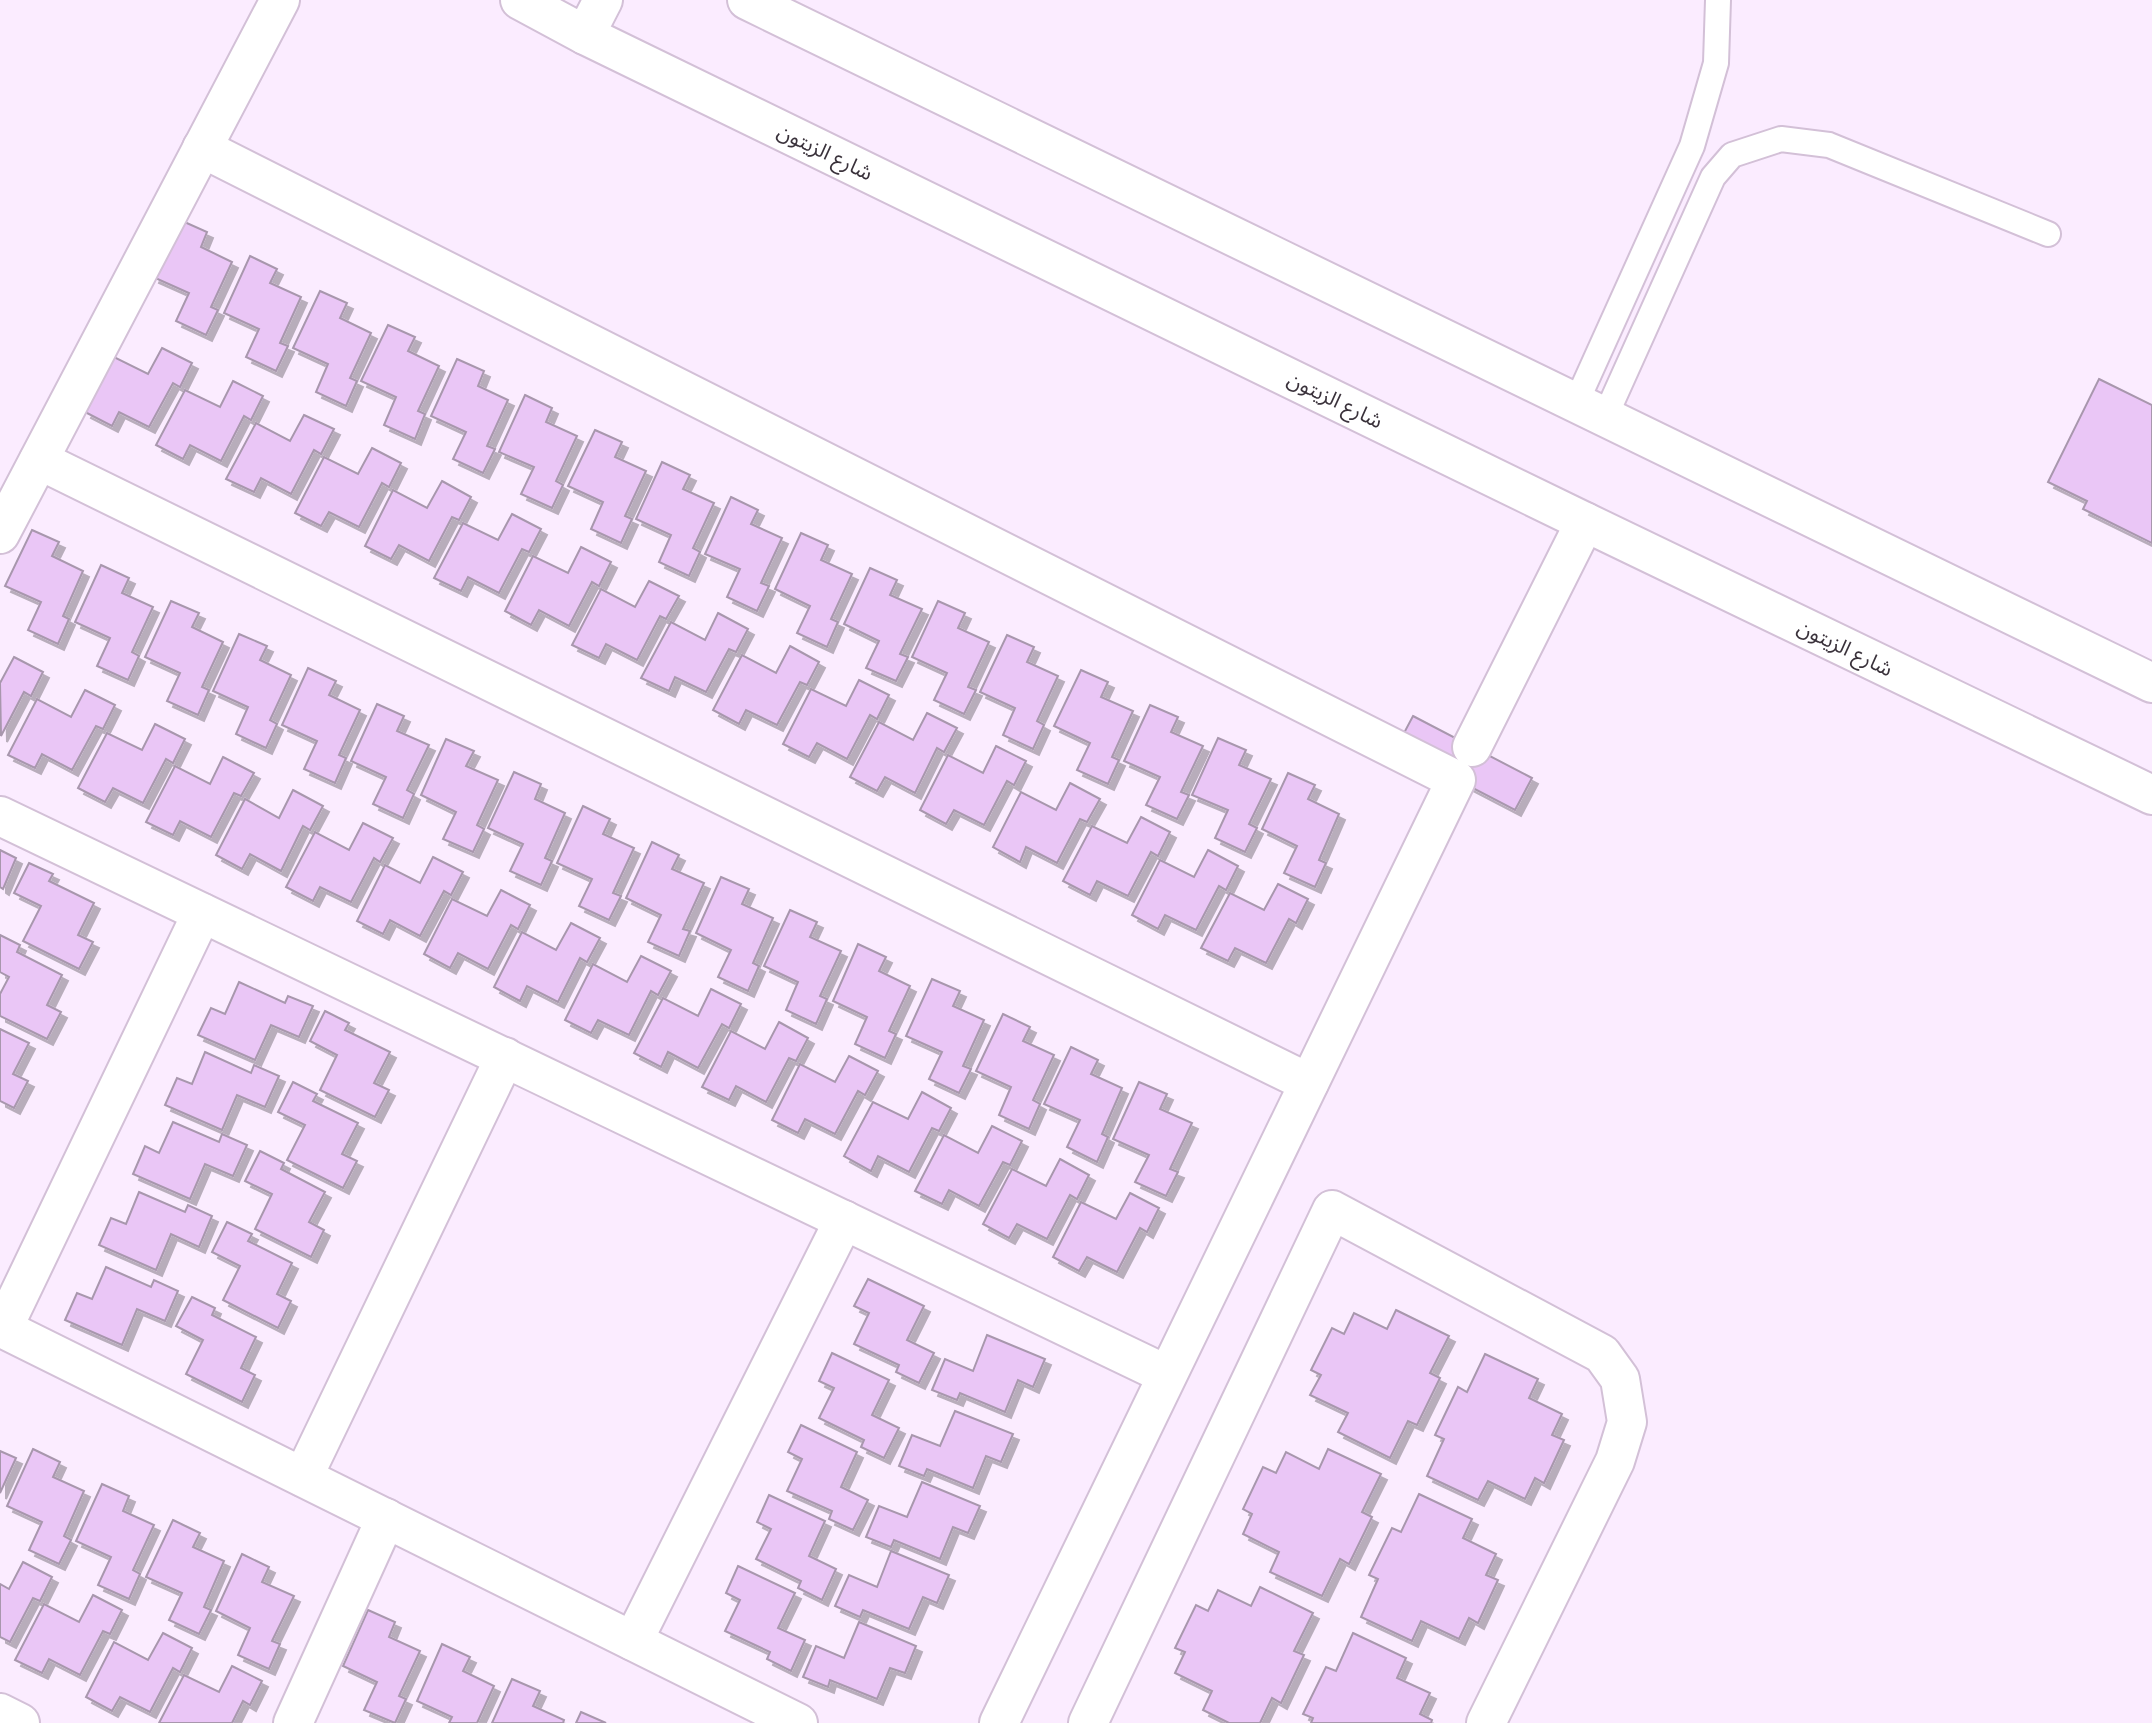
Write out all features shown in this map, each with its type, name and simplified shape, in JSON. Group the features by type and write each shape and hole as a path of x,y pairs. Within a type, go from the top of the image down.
{"street":[{"path":"0,534 280,0"},
{"name":"شارع الزيتون","path":"520,0 585,35 2152,796"},
{"path":"585,35 603,0"},
{"path":"747,0 2152,683"},
{"path":"202,148 1456,780 999,1723"},
{"path":"39,460 1309,1083"},
{"path":"1472,747 1585,522"},
{"path":"0,816 1167,1375"},
{"path":"202,913 2,1327 798,1723"},
{"path":"303,1477 505,1058"},
{"path":"1088,1723 1332,1210 1602,1354 1620,1379 1627,1422 1615,1461 1486,1723"},
{"path":"633,1641 844,1220"},
{"path":"293,1723 386,1518"},
{"path":"0,1713 20,1723"}],"lane":[{"path":"1590,410 1692,146 1716,63 1718,0"},
{"path":"1590,410 1713,177 1732,155 1781,139 1829,145 2048,234"}],"building":[{"path":"180,220 207,232 201,247 232,262 211,307 218,310 206,335 176,321 189,293 153,277"},
{"path":"250,256 277,269 270,283 301,297 280,343 288,346 276,371 246,357 259,329 224,313"},
{"path":"320,291 347,303 340,318 371,333 350,378 357,381 346,406 316,392 328,364 293,348"},
{"path":"388,325 415,337 408,351 439,366 418,411 425,414 415,439 384,425 396,397 361,381"},
{"path":"162,348 192,363 180,387 173,383 149,427 119,412 112,426 85,412 114,357 148,374"},
{"path":"457,359 484,371 478,386 508,400 487,446 495,449 483,473 453,459 466,432 431,416"},
{"path":"2099,379 2152,405 2152,543 2083,509 2087,501 2048,482"},
{"path":"233,381 263,396 251,420 244,416 221,461 190,445 183,459 156,445 185,390 220,407"},
{"path":"525,395 552,408 546,422 577,436 556,481 563,485 552,508 521,494 534,467 499,452"},
{"path":"304,415 334,429 321,454 314,450 291,494 261,478 254,492 226,479 256,423 290,441"},
{"path":"595,430 622,442 615,457 646,471 625,516 632,519 621,543 591,529 603,502 568,486"},
{"path":"372,448 401,463 389,487 382,483 359,527 329,512 321,526 295,513 324,457 358,474"},
{"path":"662,462 690,475 683,489 714,503 693,548 700,552 689,576 659,562 671,535 636,519"},
{"path":"442,481 471,497 459,520 452,517 429,561 399,545 391,559 365,546 393,490 427,508"},
{"path":"731,497 758,510 751,524 782,538 761,583 769,586 757,611 727,597 740,569 705,554"},
{"path":"512,514 541,529 529,552 522,549 499,593 468,577 461,591 434,578 463,523 498,540"},
{"path":"32,530 59,542 52,556 83,571 63,616 69,619 58,644 28,630 41,602 5,586"},
{"path":"801,533 828,545 821,560 852,574 831,619 838,622 827,647 797,633 810,606 775,589"},
{"path":"581,547 611,562 599,586 592,582 569,626 539,610 531,625 505,611 533,556 568,573"},
{"path":"101,565 129,578 122,593 153,607 132,652 139,656 128,680 97,666 110,638 75,622"},
{"path":"870,568 897,580 890,595 922,609 900,654 908,657 896,681 866,668 879,641 844,624"},
{"path":"649,581 679,596 666,619 660,616 637,660 606,644 599,658 572,645 601,589 635,607"},
{"path":"171,601 199,613 192,627 223,642 202,687 209,690 198,715 167,701 180,673 145,657"},
{"path":"938,601 965,613 958,628 989,642 968,687 976,690 964,714 934,700 947,673 912,657"},
{"path":"718,613 748,629 736,652 729,649 706,692 675,677 669,691 641,678 671,622 705,640"},
{"path":"239,634 267,646 260,660 291,675 270,720 277,724 266,748 236,734 248,707 213,691"},
{"path":"1007,635 1034,647 1027,662 1058,676 1037,721 1044,725 1033,749 1003,735 1015,708 980,692"},
{"path":"790,646 819,662 807,685 800,682 777,725 746,710 739,724 713,710 742,655 776,673"},
{"path":"14,657 43,672 31,696 24,692 1,736 0,683"},
{"path":"308,668 336,681 329,695 360,710 339,755 346,758 335,783 304,769 317,741 282,725"},
{"path":"1081,670 1108,682 1101,697 1133,711 1112,757 1119,760 1108,784 1077,770 1090,743 1054,726"},
{"path":"859,680 889,695 877,719 870,715 847,759 817,743 809,757 783,744 811,689 846,706"},
{"path":"85,690 115,705 103,729 96,726 72,770 42,754 35,768 8,755 37,699 71,717"},
{"path":"377,704 404,716 397,731 429,745 407,790 414,794 403,818 373,804 386,777 351,761"},
{"path":"1150,705 1178,717 1171,732 1203,746 1181,792 1189,795 1177,819 1146,805 1160,777 1124,761"},
{"path":"927,713 957,728 944,752 937,748 915,793 885,777 877,791 850,777 879,722 913,740"},
{"path":"1413,716 1532,778 1515,810 1396,748"},
{"path":"155,724 185,739 173,763 166,759 143,803 113,788 105,802 78,788 107,733 142,750"},
{"path":"1218,738 1246,750 1239,765 1271,779 1249,824 1257,828 1245,852 1215,838 1228,810 1192,795"},
{"path":"446,739 474,751 466,766 498,780 477,825 484,829 473,852 443,839 456,812 421,795"},
{"path":"996,746 1026,761 1014,785 1007,781 984,825 954,810 946,824 920,810 948,755 983,773"},
{"path":"223,757 254,773 241,796 234,793 211,837 180,821 173,835 146,822 175,766 210,784"},
{"path":"514,772 541,784 535,799 565,813 545,858 552,861 541,885 510,871 523,844 488,828"},
{"path":"1288,773 1315,785 1308,799 1339,814 1319,860 1326,863 1315,887 1284,873 1297,846 1262,829"},
{"path":"1070,783 1100,799 1087,822 1080,819 1057,863 1026,847 1020,862 993,847 1021,792 1056,810"},
{"path":"293,790 323,806 310,830 303,826 281,871 250,854 242,869 216,855 245,799 279,818"},
{"path":"583,806 610,819 603,834 634,848 613,893 621,896 609,920 579,906 592,879 557,863"},
{"path":"1141,817 1170,832 1158,856 1151,852 1128,896 1097,881 1090,895 1063,881 1092,826 1127,843"},
{"path":"363,823 393,838 380,862 374,858 351,902 320,887 313,901 286,887 315,832 349,850"},
{"path":"652,842 679,855 672,869 704,883 683,929 690,931 679,956 648,942 661,915 626,898"},
{"path":"0,850 16,858 3,889 0,887"},
{"path":"1208,850 1238,866 1226,890 1219,886 1196,930 1165,915 1158,929 1132,915 1160,860 1194,877"},
{"path":"433,857 463,872 451,895 444,891 420,936 390,920 383,934 357,921 385,865 420,883"},
{"path":"29,863 53,874 49,881 94,903 78,935 93,942 79,969 23,941 41,906 14,893"},
{"path":"721,877 749,889 742,904 773,918 753,963 759,966 748,991 718,977 731,950 696,933"},
{"path":"1278,884 1308,899 1296,923 1289,919 1266,963 1235,948 1228,961 1201,948 1230,893 1264,910"},
{"path":"501,890 530,905 518,929 511,925 488,969 458,953 450,968 424,954 452,899 487,916"},
{"path":"790,910 817,922 810,937 841,951 820,996 827,999 816,1024 786,1010 798,982 764,966"},
{"path":"571,923 600,938 587,962 580,958 558,1002 527,986 520,1001 494,987 522,932 556,950"},
{"path":"0,935 20,945 17,952 62,975 47,1005 61,1012 47,1039 0,1016 0,994 9,977 0,972"},
{"path":"858,944 886,957 879,971 910,986 889,1031 896,1034 885,1058 855,1044 867,1017 833,1001"},
{"path":"641,956 671,971 658,995 651,991 629,1035 598,1020 591,1033 565,1020 593,964 627,982"},
{"path":"932,979 960,991 953,1006 984,1020 963,1066 971,1069 959,1093 929,1079 942,1052 906,1036"},
{"path":"239,982 285,1003 288,996 313,1006 299,1037 271,1025 255,1060 198,1035 211,1008 225,1014"},
{"path":"711,989 741,1004 729,1028 722,1024 698,1068 668,1052 661,1067 634,1053 663,998 698,1016"},
{"path":"325,1011 349,1023 345,1030 390,1052 374,1083 389,1090 375,1117 320,1090 337,1055 310,1041"},
{"path":"1003,1014 1030,1027 1023,1041 1054,1055 1033,1100 1040,1104 1029,1129 999,1115 1011,1087 976,1071"},
{"path":"779,1022 808,1038 796,1061 789,1058 766,1102 736,1086 729,1100 702,1087 731,1031 765,1049"},
{"path":"0,1029 29,1043 13,1074 28,1081 14,1108 0,1101"},
{"path":"1071,1047 1098,1060 1091,1074 1122,1088 1102,1134 1108,1137 1097,1162 1067,1147 1080,1120 1044,1104"},
{"path":"205,1052 251,1073 254,1065 279,1076 265,1107 237,1095 222,1130 165,1105 177,1078 192,1084"},
{"path":"849,1056 878,1071 865,1095 858,1091 835,1134 805,1119 798,1133 772,1120 800,1064 835,1082"},
{"path":"293,1082 317,1094 313,1101 358,1123 342,1154 357,1161 343,1188 287,1160 305,1125 278,1112"},
{"path":"1139,1082 1167,1094 1160,1109 1192,1123 1170,1169 1178,1172 1166,1196 1135,1182 1149,1155 1113,1139"},
{"path":"922,1092 951,1108 939,1131 932,1128 909,1172 878,1156 871,1171 844,1156 873,1102 908,1119"},
{"path":"173,1122 219,1142 222,1134 247,1145 233,1176 205,1164 190,1199 133,1174 145,1146 159,1153"},
{"path":"992,1126 1022,1141 1010,1165 1003,1162 979,1206 949,1190 942,1204 915,1191 944,1135 978,1153"},
{"path":"260,1151 284,1163 281,1169 325,1192 309,1222 324,1230 311,1257 255,1229 272,1194 245,1181"},
{"path":"1060,1159 1089,1175 1077,1199 1070,1195 1047,1239 1017,1224 1009,1238 983,1224 1012,1169 1046,1186"},
{"path":"139,1192 185,1212 188,1205 212,1216 199,1247 171,1234 156,1270 99,1245 111,1218 126,1224"},
{"path":"1130,1193 1159,1208 1147,1232 1140,1228 1117,1272 1087,1257 1079,1271 1053,1257 1081,1202 1116,1219"},
{"path":"227,1222 252,1234 248,1241 292,1263 277,1294 291,1301 278,1328 223,1300 240,1266 212,1252"},
{"path":"106,1267 151,1287 154,1280 178,1291 165,1321 137,1309 122,1345 65,1320 77,1293 92,1299"},
{"path":"868,1279 924,1306 907,1340 934,1353 919,1383 896,1372 899,1365 854,1344 869,1313 854,1306"},
{"path":"192,1297 215,1308 212,1315 256,1337 241,1368 255,1375 242,1402 186,1374 203,1340 176,1326"},
{"path":"1396,1310 1449,1336 1430,1373 1440,1378 1417,1425 1408,1421 1390,1458 1338,1432 1348,1413 1310,1395 1321,1375 1311,1370 1332,1328 1344,1334 1354,1313 1387,1329"},
{"path":"987,1335 1045,1359 1033,1387 1018,1380 1005,1412 960,1393 957,1400 932,1390 945,1359 973,1371"},
{"path":"832,1353 889,1380 872,1415 899,1428 884,1458 861,1447 864,1440 819,1418 834,1388 819,1381"},
{"path":"1485,1354 1538,1379 1529,1398 1562,1414 1552,1435 1564,1440 1544,1483 1535,1478 1525,1499 1488,1481 1478,1500 1427,1476 1444,1439 1435,1435 1458,1387 1467,1392"},
{"path":"955,1411 1013,1434 1001,1462 986,1456 973,1488 927,1469 924,1476 899,1466 912,1435 940,1446"},
{"path":"801,1425 857,1452 841,1487 868,1500 853,1530 829,1519 832,1511 787,1491 802,1459 788,1452"},
{"path":"33,1449 60,1462 53,1477 84,1491 64,1536 71,1540 59,1564 29,1550 42,1522 7,1506"},
{"path":"1328,1449 1381,1474 1362,1512 1372,1517 1349,1564 1340,1559 1322,1596 1270,1572 1279,1552 1243,1534 1252,1514 1243,1509 1263,1467 1276,1473 1286,1452 1319,1469"},
{"path":"0,1451 16,1458 0,1493"},
{"path":"922,1482 980,1506 968,1533 953,1527 940,1559 894,1540 891,1547 866,1537 879,1506 907,1517"},
{"path":"102,1484 129,1496 123,1511 154,1525 133,1570 140,1574 129,1599 98,1585 111,1557 76,1541"},
{"path":"1419,1494 1472,1519 1463,1538 1496,1554 1486,1575 1498,1580 1478,1623 1469,1618 1459,1639 1421,1621 1412,1641 1361,1617 1378,1579 1369,1575 1392,1528 1401,1532"},
{"path":"769,1495 825,1521 809,1556 836,1569 822,1600 798,1588 801,1581 756,1559 771,1529 757,1522"},
{"path":"173,1520 200,1533 193,1547 224,1561 204,1607 211,1610 199,1634 169,1620 182,1593 146,1577"},
{"path":"891,1551 949,1575 937,1603 923,1597 909,1629 863,1610 860,1617 835,1606 849,1575 877,1587"},
{"path":"242,1554 269,1567 262,1582 294,1596 272,1641 280,1644 269,1669 238,1655 250,1628 216,1611"},
{"path":"23,1562 52,1577 40,1601 33,1598 10,1642 0,1637 0,1584 9,1589"},
{"path":"738,1566 795,1593 778,1628 805,1640 791,1671 767,1659 770,1652 725,1631 740,1600 726,1593"},
{"path":"1260,1587 1313,1613 1294,1651 1304,1655 1281,1703 1272,1698 1260,1723 1229,1723 1203,1710 1212,1691 1175,1673 1185,1652 1175,1648 1196,1605 1208,1611 1218,1590 1251,1606"},
{"path":"93,1595 122,1610 110,1634 103,1631 80,1675 49,1659 42,1673 15,1660 44,1604 79,1622"},
{"path":"368,1610 395,1622 389,1637 420,1651 399,1696 406,1699 395,1723 364,1710 377,1682 343,1666"},
{"path":"859,1622 916,1646 905,1673 890,1668 877,1699 830,1680 828,1687 803,1677 816,1646 844,1658"},
{"path":"163,1633 192,1648 180,1672 173,1668 150,1712 120,1697 112,1711 86,1697 114,1642 148,1660"},
{"path":"1353,1633 1406,1658 1397,1678 1430,1693 1420,1714 1432,1720 1431,1723 1311,1723 1313,1718 1303,1714 1326,1667 1336,1671"},
{"path":"442,1644 470,1657 463,1671 494,1686 477,1723 449,1723 452,1717 417,1701"},
{"path":"232,1666 262,1681 250,1705 243,1701 232,1723 159,1723 184,1675 219,1692"},
{"path":"512,1679 540,1691 533,1706 564,1720 563,1723 492,1723"},
{"path":"581,1712 606,1723 576,1723"}]}
